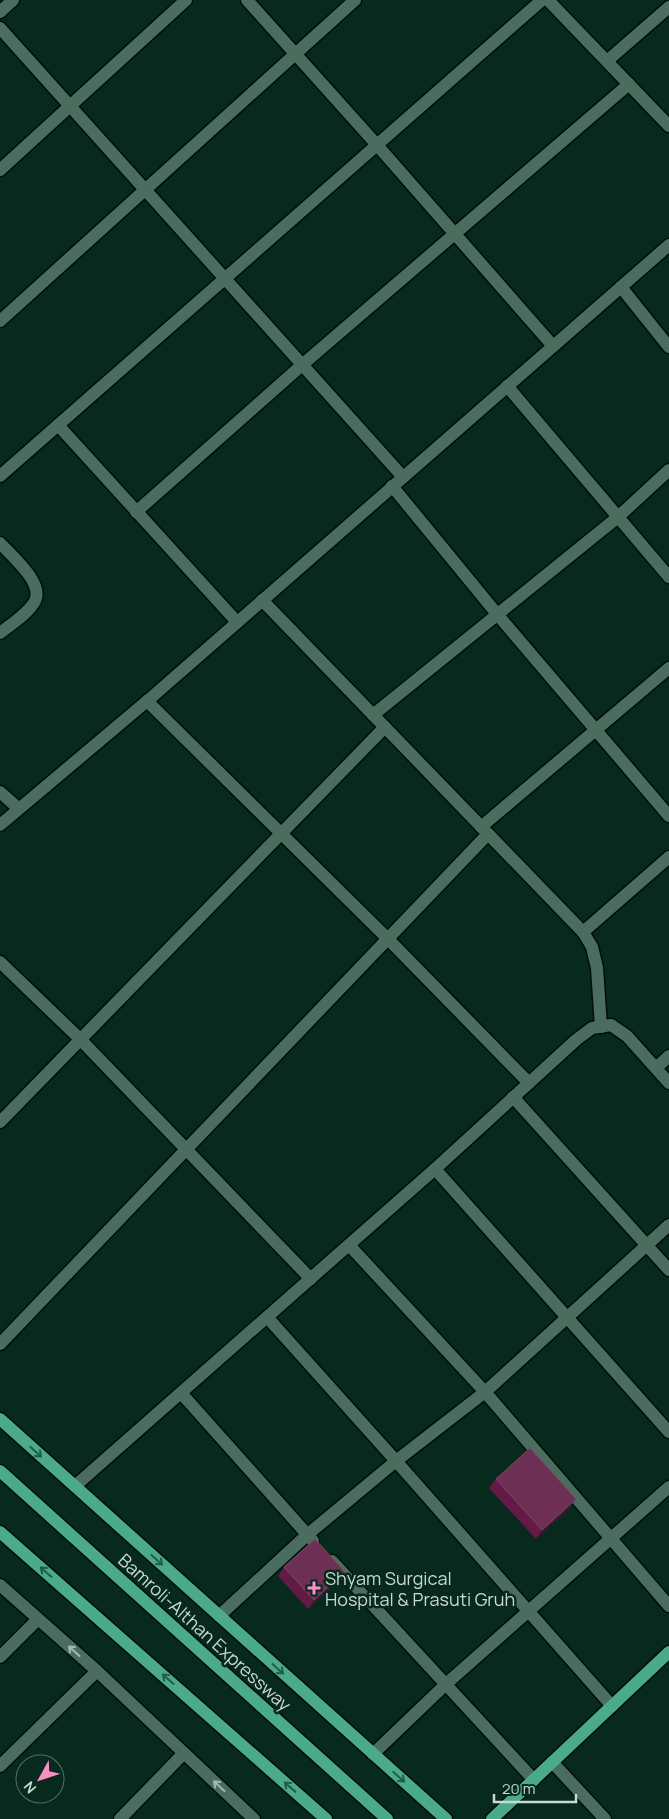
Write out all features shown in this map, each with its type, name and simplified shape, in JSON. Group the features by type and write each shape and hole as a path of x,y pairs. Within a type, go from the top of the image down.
{"main road":[{"path":"0,1419 446,1819"},
{"name":"Bamroli-Althan Expressway","path":"0,1471 387,1819"},
{"path":"0,1532 326,1819"},
{"path":"492,1819 669,1652"}],"street":[{"path":"0,12 14,0"},
{"path":"0,170 186,0"},
{"path":"247,0 553,346"},
{"path":"0,321 355,0"},
{"path":"0,476 542,0"},
{"path":"548,0 669,126"},
{"path":"607,61 669,7"},
{"path":"0,28 403,477"},
{"path":"136,512 302,365 629,84"},
{"path":"0,825 147,701 669,245"},
{"path":"620,287 669,346"},
{"path":"507,386 669,577"},
{"path":"58,425 237,622"},
{"path":"373,715 618,517 669,470"},
{"path":"392,486 497,614 669,816"},
{"path":"0,543 33,580 37,590 35,600 28,609 0,633"},
{"path":"262,600 583,932 592,948 597,968 601,1027"},
{"path":"0,1344 388,939 485,830 595,730 669,668"},
{"path":"147,701 388,939 529,1083"},
{"path":"0,1122 385,727"},
{"path":"0,792 18,808"},
{"path":"583,932 669,857"},
{"path":"0,962 80,1039 311,1279"},
{"path":"75,1486 435,1169 576,1040 592,1028 611,1025 627,1036 669,1083"},
{"path":"656,1068 669,1056"},
{"path":"513,1098 669,1270"},
{"path":"435,1169 669,1432"},
{"path":"219,1616 307,1534 396,1461 485,1392 669,1225"},
{"path":"349,1245 485,1392 669,1606"},
{"path":"267,1317 612,1706"},
{"path":"181,1393 307,1534 534,1780"},
{"path":"373,1754 446,1684 669,1487"},
{"path":"0,1585 97,1671 254,1819"},
{"path":"0,1657 38,1619"},
{"path":"0,1766 97,1671"},
{"path":"120,1819 184,1753"},
{"path":"552,1762 605,1819"}],"building":[{"path":"530,1448 576,1499 542,1530 496,1479"},
{"path":"315,1539 345,1572 314,1600 284,1567"}],"place":[{"name":"Shyam Surgical Hospital & Prasuti Gruh","path":"314,1588"}]}
